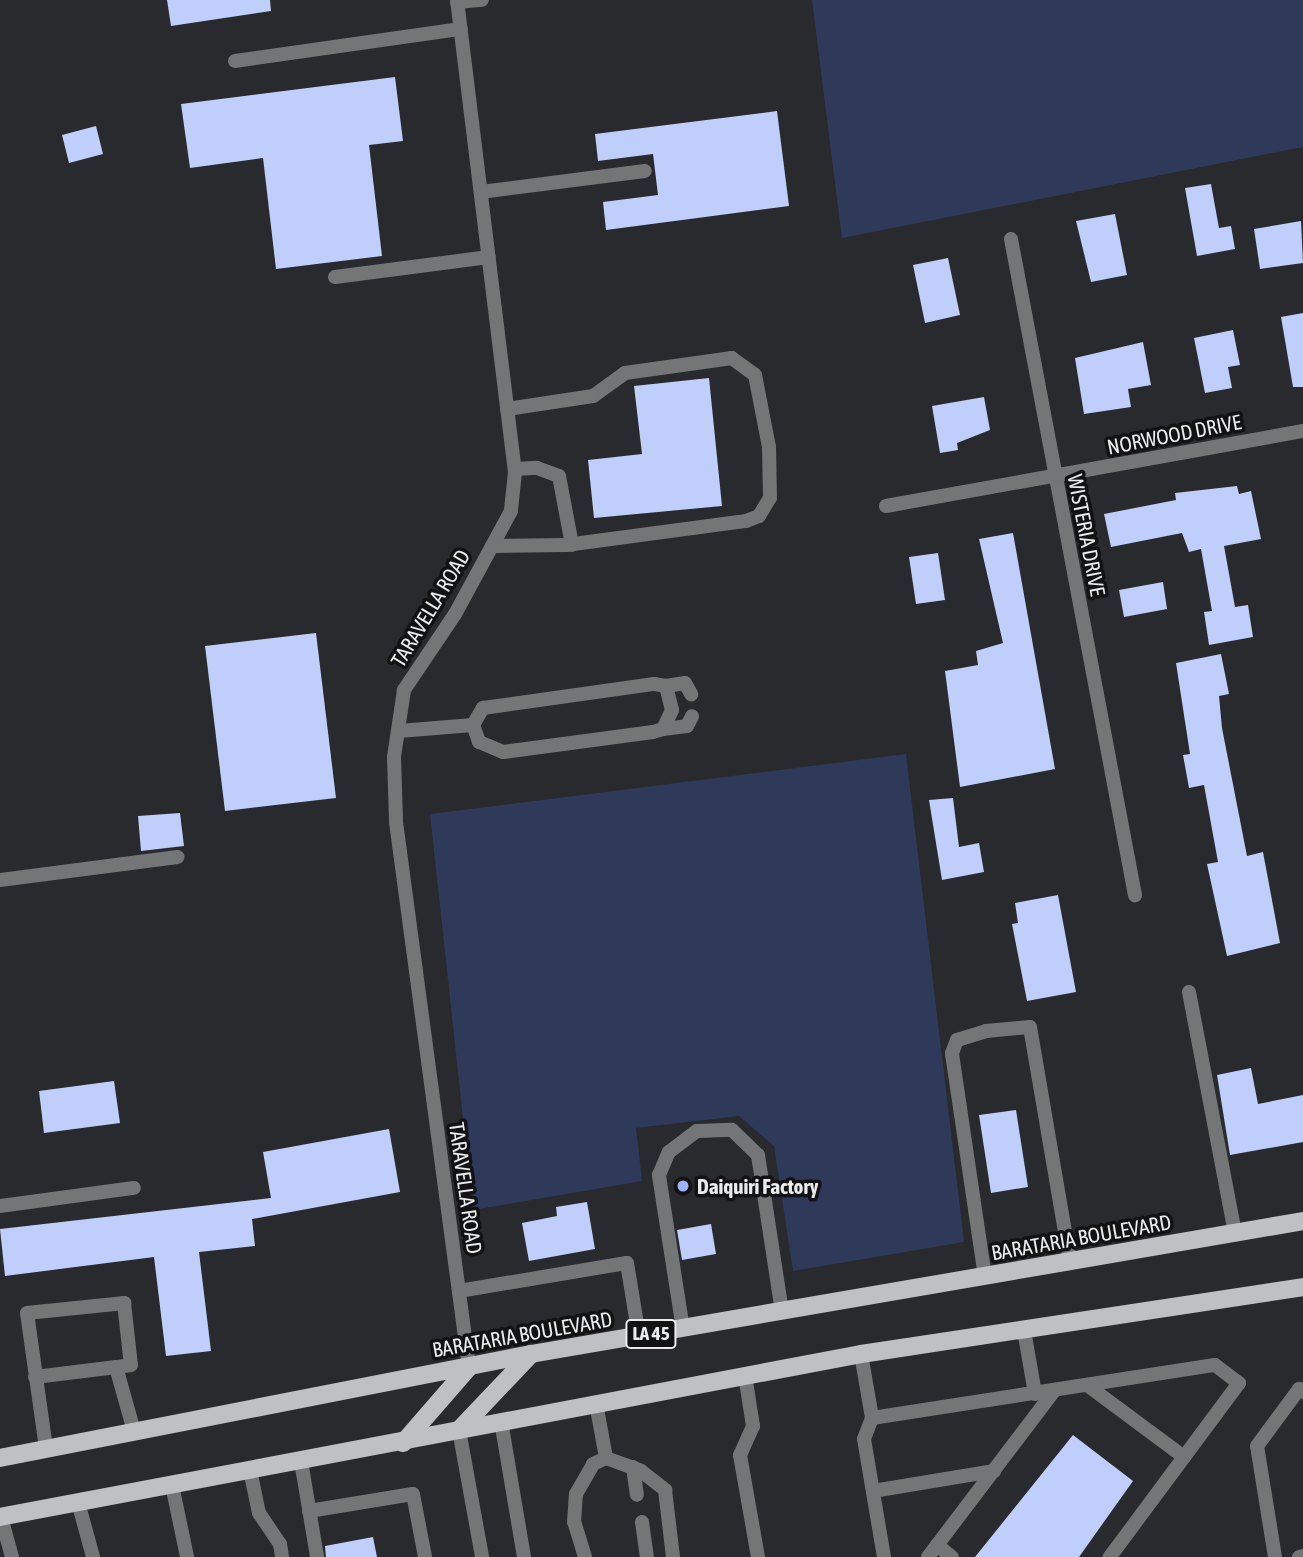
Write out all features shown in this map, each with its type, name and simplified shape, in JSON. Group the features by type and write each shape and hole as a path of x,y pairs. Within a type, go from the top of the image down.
{"main road":[{"name":"BARATARIA BOULEVARD","path":"0,1458 531,1354 1303,1221"},
{"path":"1,1517 403,1443 500,1421 861,1353 1303,1287"},
{"path":"459,1430 531,1354"},
{"path":"403,1443 469,1367"}],"street":[{"path":"457,1 482,0"},
{"name":"TARAVELLA ROAD","path":"457,1 515,469 511,511 404,690 399,731 396,822 469,1367"},
{"path":"235,61 461,29"},
{"path":"481,192 645,171"},
{"name":"WISTERIA DRIVE","path":"1011,239 1135,895"},
{"path":"335,277 488,257"},
{"path":"492,546 572,545 759,516 769,498 769,447 755,375 732,358 625,373 593,396 507,409"},
{"name":"NORWOOD DRIVE","path":"886,506 1055,478 1303,431"},
{"path":"515,469 537,468 559,476 572,545"},
{"path":"691,694 685,683 490,707 475,713 473,725 479,742 503,752 687,726 692,716"},
{"path":"663,729 673,710 666,686"},
{"path":"399,731 473,725"},
{"path":"0,880 178,857"},
{"path":"1189,992 1235,1233"},
{"path":"985,1277 952,1053 957,1040 1030,1027 1070,1262"},
{"path":"683,1329 659,1175 669,1152 697,1131 732,1130 758,1155 782,1312"},
{"path":"0,1206 134,1188"},
{"path":"458,1291 626,1263 639,1336"},
{"path":"35,1377 131,1365 124,1303 27,1313 35,1377 46,1448"},
{"path":"1024,1329 1035,1394"},
{"path":"861,1353 872,1418 864,1439 884,1557"},
{"path":"872,1418 1215,1365 1239,1383 1110,1557"},
{"path":"116,1367 134,1431"},
{"path":"745,1375 753,1426 740,1455 758,1557"},
{"path":"1087,1385 1184,1457"},
{"path":"1275,1557 1256,1446 1299,1389 1303,1392"},
{"path":"952,1557 932,1551 1054,1391"},
{"path":"596,1403 606,1458"},
{"path":"500,1421 524,1557"},
{"path":"459,1430 482,1557"},
{"path":"585,1557 574,1522 576,1494 593,1464 606,1458 633,1467 665,1490 673,1557"},
{"path":"301,1461 317,1557"},
{"path":"633,1467 637,1495"},
{"path":"250,1470 259,1513 282,1557"},
{"path":"873,1491 994,1471"},
{"path":"172,1485 187,1557"},
{"path":"309,1511 413,1494 425,1557"},
{"path":"78,1502 93,1557"},
{"path":"1,1517 12,1557"},
{"path":"642,1522 647,1557"}],"shaded area":[{"path":"812,0 1303,0 1303,147 842,238"},
{"path":"906,754 964,1242 793,1271 774,1146 739,1116 636,1128 642,1181 473,1210 430,814"}],"building":[{"path":"167,0 270,0 271,11 171,26"},
{"path":"395,77 403,141 369,145 382,256 276,269 263,158 190,168 181,104"},
{"path":"777,111 789,206 606,230 603,202 658,195 653,154 598,161 595,134"},
{"path":"96,126 103,154 69,163 62,135"},
{"path":"1211,184 1219,228 1231,226 1235,249 1197,256 1185,188"},
{"path":"1115,214 1127,275 1091,282 1076,221"},
{"path":"1301,221 1303,263 1260,269 1254,229"},
{"path":"948,258 960,315 925,323 913,265"},
{"path":"1303,313 1303,387 1293,387 1281,317"},
{"path":"1233,330 1240,365 1228,367 1232,388 1205,393 1194,338"},
{"path":"1143,342 1151,385 1128,389 1131,407 1084,414 1075,358"},
{"path":"709,378 722,506 594,518 588,460 642,454 634,386"},
{"path":"984,397 990,430 957,443 958,450 940,453 932,406"},
{"path":"1237,486 1239,494 1251,491 1261,539 1224,546 1235,607 1248,605 1253,637 1209,645 1204,612 1212,611 1201,549 1189,552 1182,533 1111,547 1104,514 1176,500 1175,493"},
{"path":"1013,533 1055,769 960,787 945,671 978,665 976,651 1003,643 979,539"},
{"path":"938,553 945,600 916,604 909,557"},
{"path":"1163,582 1167,609 1124,617 1119,590"},
{"path":"316,633 336,798 225,811 205,646"},
{"path":"1221,654 1229,694 1219,696 1222,728 1247,856 1263,852 1280,943 1227,956 1207,864 1218,862 1204,785 1189,788 1183,755 1190,754 1176,663"},
{"path":"953,798 959,847 979,843 984,872 942,880 929,800"},
{"path":"180,813 184,846 141,851 138,816"},
{"path":"1058,895 1076,992 1027,1001 1012,924 1018,923 1015,903"},
{"path":"1251,1068 1258,1104 1303,1095 1303,1142 1230,1155 1217,1075"},
{"path":"114,1081 120,1123 44,1133 39,1091"},
{"path":"1016,1110 1028,1187 991,1193 979,1115"},
{"path":"389,1129 400,1192 252,1219 255,1246 199,1252 211,1351 166,1356 154,1257 5,1276 0,1229 271,1198 263,1152"},
{"path":"587,1202 595,1249 529,1261 522,1223 557,1216 556,1207"},
{"path":"711,1224 716,1254 682,1260 677,1230"},
{"path":"1073,1435 1133,1481 1079,1557 975,1557"},
{"path":"373,1537 377,1557 326,1557 325,1546"}],"place":[{"name":"Daiquiri Factory","path":"683,1186"}]}
